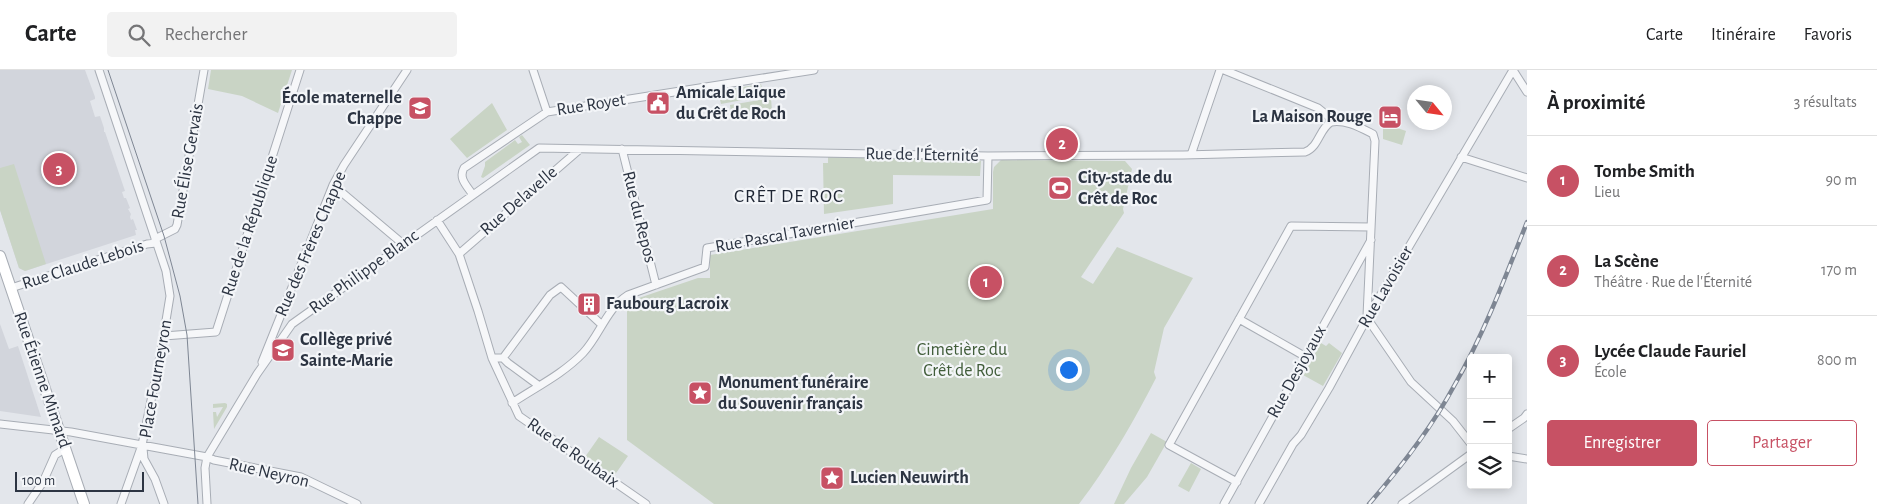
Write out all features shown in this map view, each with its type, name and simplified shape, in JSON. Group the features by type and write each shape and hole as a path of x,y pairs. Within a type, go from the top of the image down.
{"main road":[{"name":"Rue Étienne Mimard","path":"0,256 84,504"}],"street":[{"name":"Place Fourneyron","path":"99,70 166,271 170,289 164,336 142,445 207,457"},
{"name":"Rue Élise Gervais","path":"156,241 175,229 177,225 204,70"},
{"name":"Rue de la République","path":"164,336 216,332 300,70"},
{"name":"Rue des Frères Chappe","path":"257,374 333,185 344,165 407,70"},
{"path":"533,70 547,112"},
{"name":"Rue Royet","path":"474,195 462,179 461,175 464,168 547,112 814,70"},
{"path":"1192,155 1222,70 1318,108 1328,116 1331,122 1344,122 1371,133 1375,143 1367,318 1411,382 1453,421 1467,439"},
{"path":"1513,70 1527,92"},
{"name":"Rue Lavoisier","path":"1259,504 1293,444 1302,435 1367,318 1513,70"},
{"name":"Rue de l'Éternité","path":"539,148 988,156 1192,155 1305,152 1314,147 1324,128 1331,122"},
{"name":"Rue Philippe Blanc","path":"257,374 292,324 539,148"},
{"name":"Rue Delavelle","path":"459,254 580,148"},
{"name":"Rue du Repos","path":"622,149 656,285"},
{"name":"Rue Pascal Tavernier","path":"512,403 558,374 583,353 617,302 628,295 705,267 707,248 987,200 988,156"},
{"path":"1461,157 1527,178"},
{"path":"333,185 403,244"},
{"name":"Rue de Roubaix","path":"437,220 459,254 492,358 519,416 646,504"},
{"path":"1237,482 1169,445 1291,226 1371,227"},
{"name":"Rue Desjoyaux","path":"1224,504 1371,240"},
{"name":"Rue Claude Lebois","path":"11,288 156,241"},
{"path":"503,358 550,295 561,288 602,325"},
{"path":"1239,319 1306,357"},
{"path":"492,358 503,358"},
{"path":"503,358 508,364 538,385"},
{"path":"208,504 205,468 207,457 257,374"},
{"path":"1512,426 1527,414"},
{"path":"0,424 60,431 142,445"},
{"path":"121,504 142,445"},
{"path":"142,445 144,459 155,479 164,504"},
{"path":"28,504 43,482 55,455 66,448"},
{"name":"Rue Neyron","path":"207,457 302,477 357,504"},
{"path":"1402,504 1467,457"},
{"path":"1512,457 1527,459"}],"shaded area":[{"path":"0,70 85,70 95,97 95,99 90,101 95,117 100,116 125,191 122,192 130,208 128,209 131,214 130,217 131,220 133,219 137,230 135,230 136,235 25,271 19,268 0,210"},
{"path":"0,324 9,349 18,346 41,417 0,411"}],"green space":[{"path":"211,70 292,70 278,113 242,96 208,89"},
{"path":"761,84 764,96 721,104 718,91"},
{"path":"771,98 772,111 732,118 730,105"},
{"path":"492,103 507,130 467,158 450,139"},
{"path":"1383,123 1406,131 1402,145 1383,139"},
{"path":"522,135 530,145 483,178 481,177 485,162 515,140 518,144 522,142 519,137"},
{"path":"828,157 981,161 980,176 893,175 893,204 824,214 823,163 828,163"},
{"name":"Cimetière du Crêt de Roc","path":"1001,160 1125,161 1132,169 1123,209 1124,213 1081,277 1093,284 1117,247 1193,278 1164,328 1154,372 1156,378 1120,443 1079,504 714,504 627,440 627,302 698,278 710,278 710,255 993,209 993,172 994,167"},
{"path":"14,164 46,264 25,271 19,268 0,210 0,168"},
{"path":"1321,343 1326,346 1329,343 1342,353 1323,386 1303,375"},
{"path":"225,403 227,407 214,429 213,412 216,412 217,417 223,407 213,408 213,404"},
{"path":"1151,433 1167,442 1147,477 1124,504 1114,504 1131,468"},
{"path":"599,437 628,456 614,476 585,457"},
{"path":"1191,463 1201,469 1189,492 1178,486"}],"tram line":[{"path":"108,70 164,236 180,296 187,335 198,504"}],"railway":[{"path":"1369,504 1415,447 1436,417 1454,386 1484,326 1527,222"}],"place":[{"name":"Amicale Laïque du Crêt de Roch","path":"658,103"},
{"name":"École maternelle Chappe","path":"420,108"},
{"name":"La Maison Rouge","path":"1390,117"},
{"name":"La Scène","path":"1062,144"},
{"name":"Lycée Claude Fauriel","path":"59,169"},
{"name":"City-stade du Crêt de Roc","path":"1060,188"},
{"name":"Tombe Smith","path":"986,282"},
{"name":"Faubourg Lacroix","path":"589,304"},
{"name":"Collège privé Sainte-Marie","path":"283,350"},
{"name":"Monument funéraire du Souvenir français","path":"700,393"},
{"name":"Lucien Neuwirth","path":"832,478"}],"district":[{"name":"CRÊT DE ROC","path":"789,196"}]}
